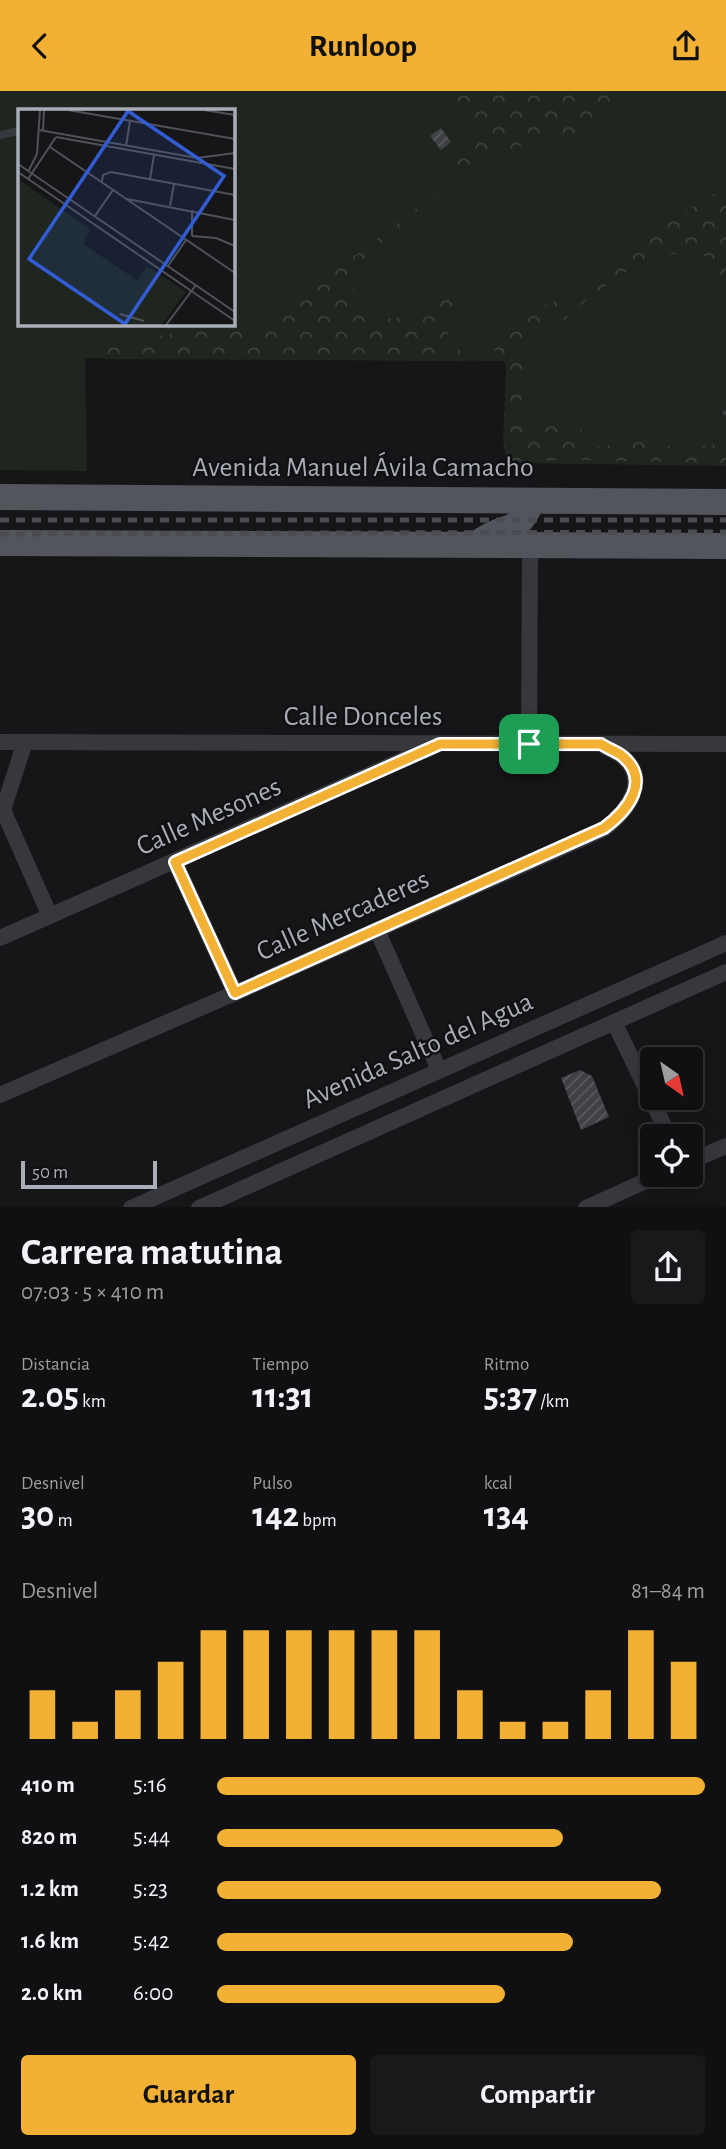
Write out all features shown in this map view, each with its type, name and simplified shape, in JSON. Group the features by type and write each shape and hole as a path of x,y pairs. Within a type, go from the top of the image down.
{"main road":[{"name":"Avenida Manuel Ávila Camacho","path":"0,497 726,502"},
{"path":"477,545 491,534 517,526 525,517 532,501"},
{"path":"0,543 726,546"}],"street":[{"path":"529,744 530,545"},
{"name":"Calle Donceles","path":"0,742 726,744"},
{"path":"25,742 1,810 50,916"},
{"name":"Calle Mesones","path":"0,938 440,744"},
{"name":"Calle Mercaderes","path":"0,1095 604,828 620,816 631,802 635,789 630,765 621,755 601,744"},
{"path":"175,862 235,993"},
{"path":"377,930 439,1070"},
{"name":"Avenida Salto del Agua","path":"131,1207 726,943"},
{"name":"Avenida Salto del Agua","path":"199,1207 726,972"},
{"path":"614,1022 663,1124"},
{"path":"369,1101 380,1126"},
{"path":"703,1156 726,1146"},
{"path":"586,1207 640,1183"}],"lane":[{"path":"0,135 18,131"}],"green space":[{"path":"0,91 726,91 726,466 510,463 510,361 85,358 87,471 0,470"},
{"path":"441,91 530,91 471,133"},
{"path":"539,91 616,91 610,109 589,119 578,137 571,141 542,138 492,160 463,178 443,200 375,248 356,267 353,288 356,298 364,309 378,317 393,319 410,313 456,287 459,294 448,335 450,343 465,354 465,361 104,359 106,341 264,325 454,180 459,173 457,161 477,145 475,137"},
{"path":"726,187 726,274 714,282 707,256 673,254 656,256 619,276 563,321 533,334 525,342 521,409 526,424 530,427 561,422 580,425 585,444 593,448 630,442 680,448 726,444 726,463 515,461 506,458 503,440 506,370 505,364 488,341 508,323 579,290 599,268"}],"building":[{"path":"441,128 451,142 441,150 430,136"},
{"path":"580,1070 592,1076 609,1117 581,1130 561,1078"}],"railway":[{"path":"0,520 726,520"},
{"path":"0,534 726,532"}],"route":[{"path":"440,744 529,744 601,744 621,755 630,765 634,777 635,789 631,802 620,816 604,828 235,993 175,862 440,744"}]}
